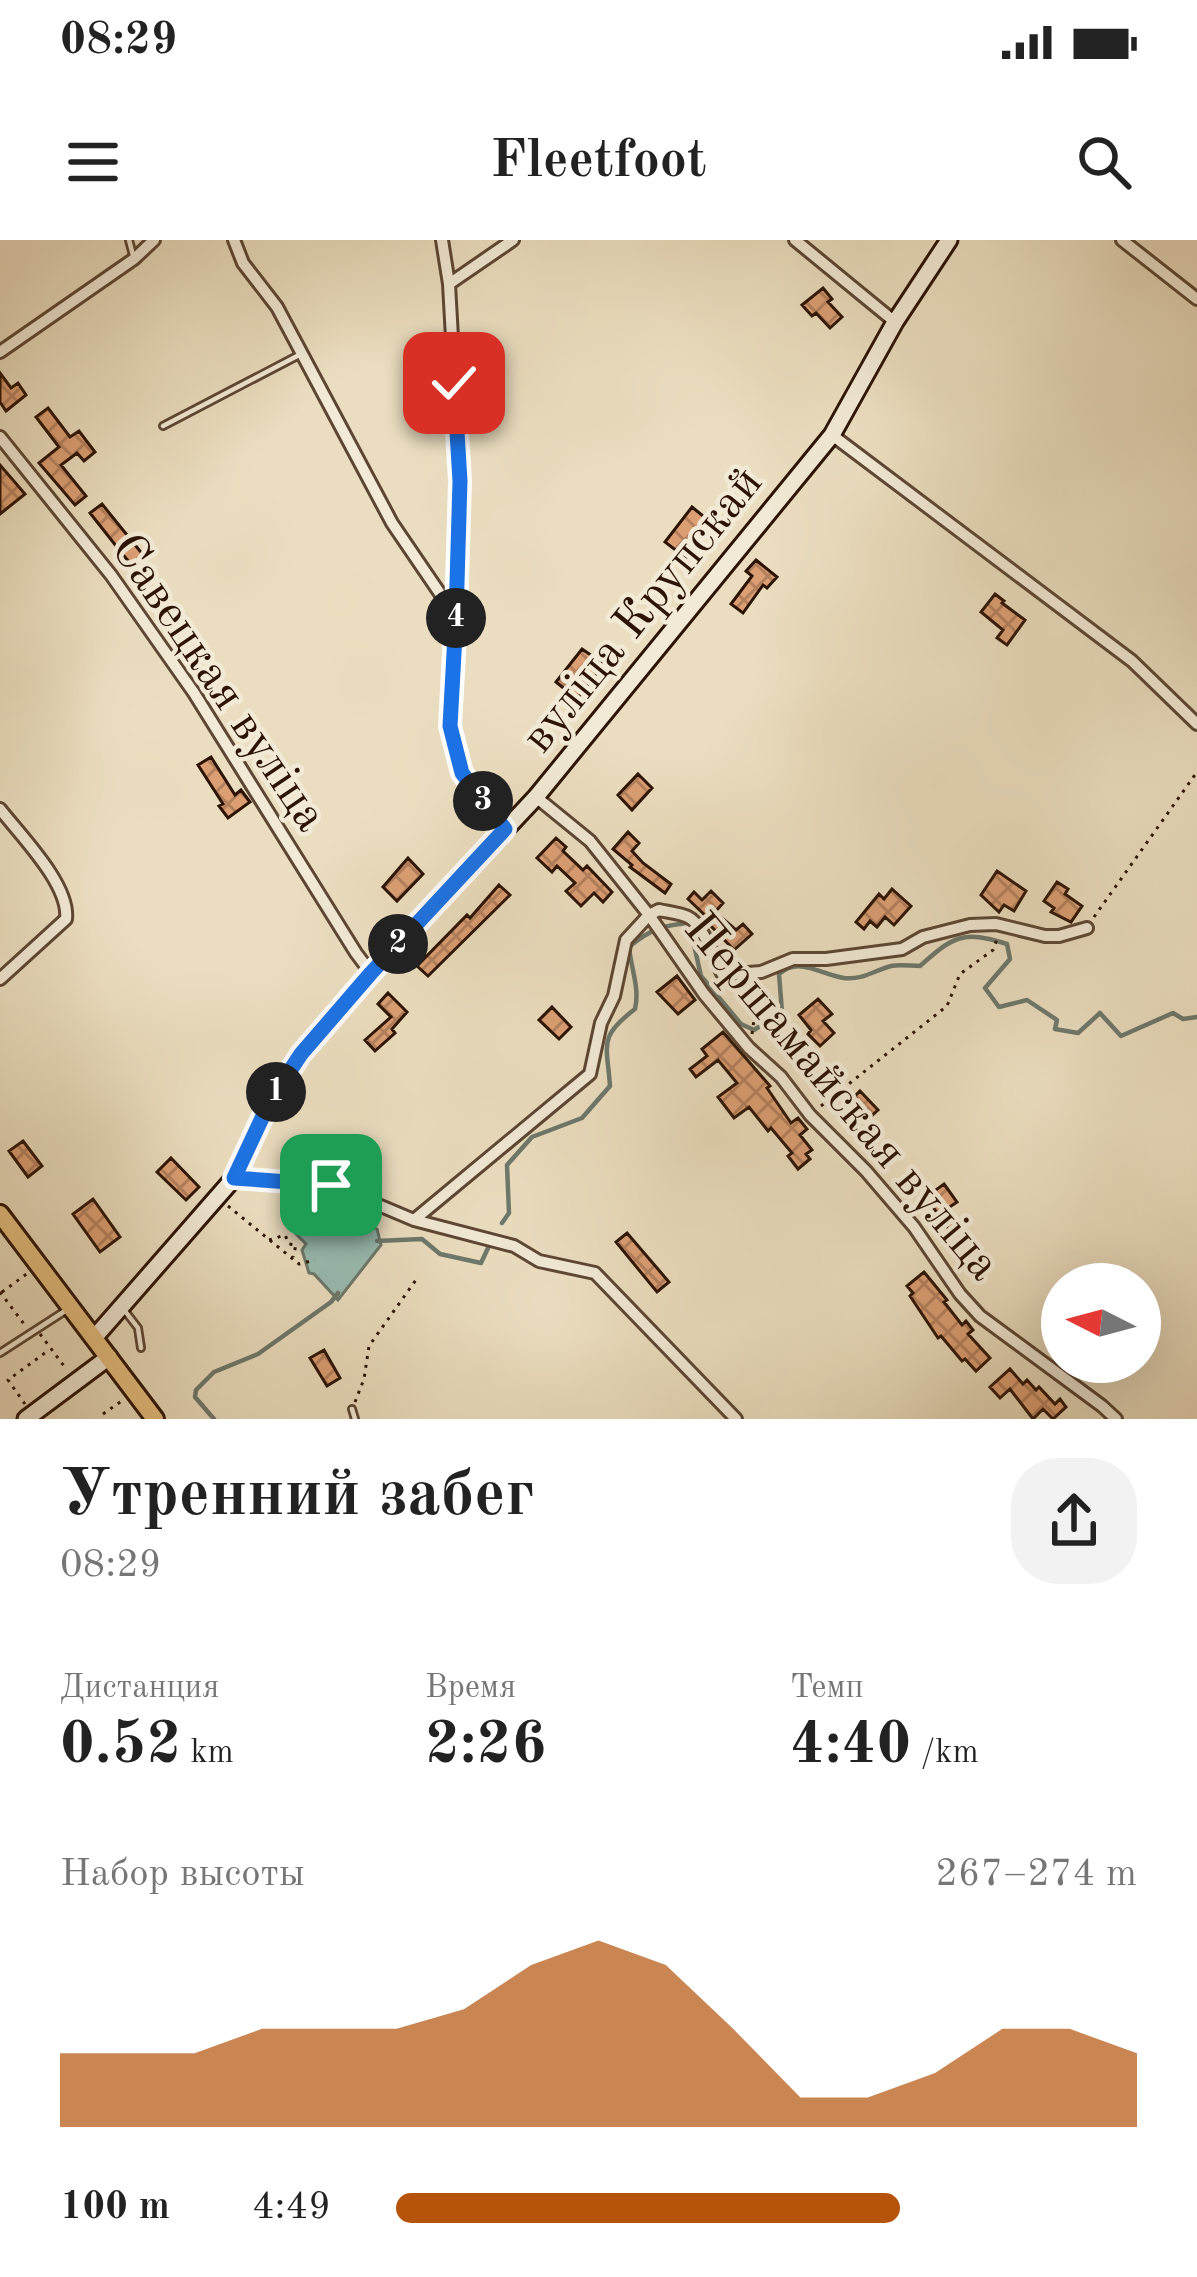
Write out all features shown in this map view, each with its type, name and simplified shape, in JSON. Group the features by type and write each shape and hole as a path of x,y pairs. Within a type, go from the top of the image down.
{"main road":[{"path":"0,1214 155,1419"}],"street":[{"path":"0,352 134,259 154,240"},
{"path":"234,240 243,263 278,307 392,523 456,617"},
{"path":"442,240 449,284 460,481 450,726 462,773 505,829"},
{"path":"449,284 512,240"},
{"path":"795,240 896,322"},
{"name":"вуліца Крупскай","path":"94,1338 234,1178 270,1101 301,1054 536,797 832,435 949,240"},
{"path":"1122,240 1197,299"},
{"path":"832,435 1132,661 1197,724"},
{"name":"Савецкая вуліца","path":"0,437 112,575 194,693 371,973"},
{"name":"Першамайская вуліца","path":"536,797 590,841 704,994 866,1171 980,1316 1116,1419"},
{"path":"0,809 68,904 66,919 0,980"},
{"path":"414,1220 590,1074 626,940 654,923 659,910 690,917 702,929 723,975 761,972 793,959 902,949 953,927 996,924 1045,936 1087,928"},
{"path":"234,1178 331,1185 414,1220 514,1246 539,1261 595,1273 736,1419"},
{"path":"29,1417 109,1357"}],"lane":[{"path":"129,240 134,259"},
{"path":"163,425 301,354"},
{"path":"122,1306 138,1328 141,1348"},
{"path":"0,1353 69,1308"},
{"path":"352,1409 355,1419"}],"path":[{"path":"1087,928 1197,772"},
{"path":"810,1115 947,1006 960,974 993,950 1000,933"},
{"path":"752,1036 761,972"},
{"path":"217,1198 299,1264 315,1260"},
{"path":"269,1240 284,1235 289,1244 296,1245 293,1258"},
{"path":"352,1409 369,1346 418,1277"},
{"path":"0,1292 31,1334"},
{"path":"29,1417 8,1380 51,1349"},
{"path":"103,1414 134,1391"},
{"path":"111,1409 117,1419"}],"water":[{"path":"327,1217 353,1219 377,1229 381,1245 338,1300 309,1273 302,1250 306,1244 296,1234 302,1223"}],"building":[{"path":"823,288 842,317 830,328 802,305"},
{"path":"0,373 11,388 18,383 26,395 6,411 0,402"},
{"path":"48,408 70,437 79,431 95,452 84,461 77,453 61,465 86,496 75,505 39,463 59,447 36,417"},
{"path":"0,465 25,494 0,514"},
{"path":"102,504 144,556 132,566 90,513"},
{"path":"692,507 713,524 686,558 665,542"},
{"path":"756,560 777,577 767,588 763,585 743,613 731,604 752,576 746,571"},
{"path":"995,594 1025,620 1007,645 997,638 1003,630 981,612"},
{"path":"582,649 604,664 577,699 556,682"},
{"path":"211,757 235,795 241,790 250,802 228,818 198,765"},
{"path":"638,774 652,788 632,810 618,795"},
{"path":"628,832 639,843 632,851 671,884 665,893 613,849"},
{"path":"556,838 566,847 563,851 583,870 587,866 612,892 603,902 594,893 581,906 566,891 575,883 557,866 552,872 537,858"},
{"path":"408,858 423,874 397,901 383,887"},
{"path":"997,871 1026,891 1014,911 1004,905 999,912 981,895"},
{"path":"1057,882 1082,906 1071,922 1051,912 1054,908 1044,901"},
{"path":"499,885 510,895 428,976 417,966"},
{"path":"892,889 911,906 894,925 885,917 877,927 870,921 864,929 856,922 879,894 884,899"},
{"path":"711,891 723,903 715,912 736,930 743,924 752,934 734,950 688,899 694,892 702,900"},
{"path":"677,976 695,1000 678,1014 657,992"},
{"path":"388,993 407,1012 392,1029 395,1033 375,1051 365,1040 391,1017 378,1004"},
{"path":"818,999 832,1014 823,1021 834,1033 820,1046 799,1015"},
{"path":"552,1007 571,1027 559,1039 539,1020"},
{"path":"723,1032 770,1086 791,1123 798,1118 807,1129 800,1135 812,1150 806,1154 810,1159 798,1169 788,1156 792,1153 749,1107 734,1118 718,1097 737,1083 718,1060 696,1077 690,1069 707,1056 702,1049"},
{"path":"860,1091 878,1110 865,1122 844,1107"},
{"path":"23,1141 42,1166 28,1177 9,1151"},
{"path":"171,1158 199,1187 186,1200 157,1172"},
{"path":"944,1184 957,1202 948,1208 960,1224 950,1231 926,1197"},
{"path":"93,1199 120,1237 100,1252 73,1214"},
{"path":"627,1233 669,1282 657,1292 616,1242"},
{"path":"924,1272 990,1358 976,1371 938,1338 910,1296 913,1293 907,1286"},
{"path":"324,1350 340,1378 327,1386 310,1358"},
{"path":"1010,1369 1023,1384 1027,1380 1055,1404 1060,1399 1066,1407 1053,1419 1043,1409 1033,1419 1010,1389 1000,1398 990,1387"}],"waterway":[{"path":"502,1223 509,1213 507,1165 532,1137 582,1118 610,1086 610,1035 635,1009 629,947 664,927 689,923 701,976 741,1024 754,1030 782,1012 779,974 787,969 803,967 857,978 891,966 920,966 951,942 969,937 1007,944 1010,959 985,988 999,1007 1027,1000 1057,1020 1055,1029 1078,1033 1100,1013 1121,1036 1173,1013 1183,1019 1197,1017"},
{"path":"377,1241 422,1239 440,1254 481,1263 488,1248"},
{"path":"214,1419 195,1397 196,1390 214,1372 258,1354 338,1293"}],"route":[{"path":"331,1185 234,1178 270,1101 301,1054 505,829 462,773 450,726 460,481 454,383"}]}
